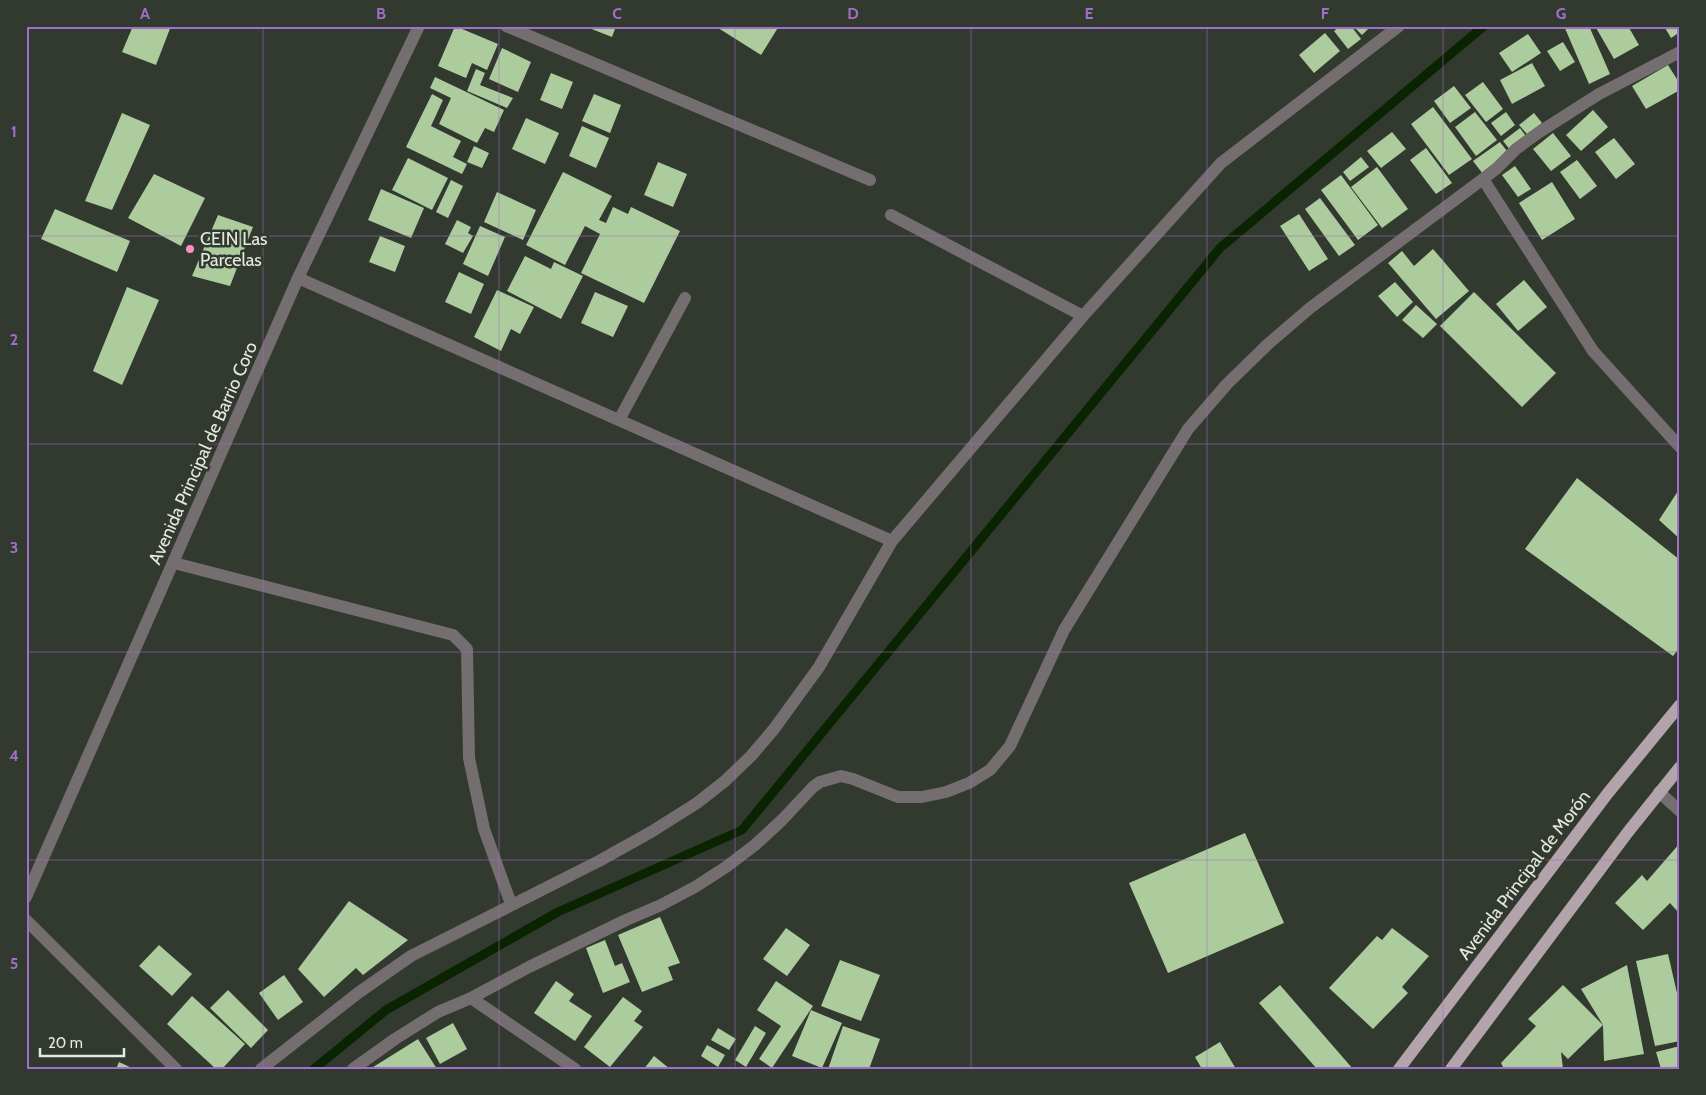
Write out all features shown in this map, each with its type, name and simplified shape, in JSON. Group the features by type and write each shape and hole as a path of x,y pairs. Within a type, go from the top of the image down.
{"main road":[{"name":"Avenida Principal de Morón","path":"1399,1069 1608,793 1680,705"},
{"path":"1451,1069 1659,792 1680,767"}],"street":[{"path":"506,26 870,180"},
{"path":"262,1069 358,993 412,956 511,904 599,861 674,818 725,781 751,756 820,667 892,541 1083,316 1221,163 1399,26"},
{"name":"Avenida Principal de Barrio Coro","path":"26,897 298,278 416,27"},
{"path":"353,1069 438,1012 471,998 529,967 695,888 755,845 813,787 828,778 841,776 853,779 898,797 922,797 946,792 990,770 1010,746 1064,630 1188,429 1207,406 1268,344 1310,308 1483,179 1538,132 1599,94 1680,52"},
{"path":"1483,179 1593,351 1680,447"},
{"path":"891,214 1083,316"},
{"path":"298,278 892,541"},
{"path":"619,420 685,298"},
{"path":"174,563 453,635 467,649 469,758 484,829 511,904"},
{"path":"1659,792 1680,811"},
{"path":"26,920 176,1069"},
{"path":"471,998 574,1069"}],"building":[{"path":"133,26 171,26 156,65 122,52"},
{"path":"455,26 498,44 487,70 472,63 466,78 438,66"},
{"path":"584,26 616,26 612,37"},
{"path":"715,26 779,26 761,55"},
{"path":"1340,26 1351,26 1361,39 1348,49 1334,31"},
{"path":"1353,26 1371,26 1362,35"},
{"path":"1564,26 1589,26 1610,74 1589,84"},
{"path":"1595,26 1628,26 1639,45 1614,59"},
{"path":"1664,26 1680,26 1680,32 1671,38"},
{"path":"1325,33 1340,51 1314,73 1299,55"},
{"path":"1528,34 1541,53 1512,72 1499,53"},
{"path":"1563,42 1575,62 1560,71 1547,51"},
{"path":"502,48 531,62 518,92 489,79"},
{"path":"1532,63 1545,86 1512,104 1500,80"},
{"path":"1668,65 1680,84 1680,90 1646,109 1632,86"},
{"path":"476,69 485,73 480,85 513,98 507,108 467,91"},
{"path":"551,73 573,82 562,109 540,100"},
{"path":"435,77 504,110 494,132 485,128 477,143 439,124 451,98 430,88"},
{"path":"1483,82 1503,109 1486,122 1465,95"},
{"path":"1454,86 1471,108 1450,123 1434,101"},
{"path":"432,94 443,100 431,126 461,141 453,157 467,164 462,174 406,147"},
{"path":"594,94 621,105 610,133 582,121"},
{"path":"1433,107 1472,159 1449,175 1411,124"},
{"path":"1593,110 1608,127 1581,151 1566,135"},
{"path":"1475,112 1497,140 1476,156 1455,127"},
{"path":"1506,112 1515,125 1501,136 1491,123"},
{"path":"122,113 150,125 112,210 85,201"},
{"path":"1534,113 1542,123 1527,134 1519,125"},
{"path":"526,118 559,133 545,164 512,149"},
{"path":"582,126 609,138 596,168 569,156"},
{"path":"1520,128 1528,139 1511,151 1503,141"},
{"path":"1392,132 1406,149 1381,168 1367,151"},
{"path":"1553,133 1571,156 1551,171 1533,149"},
{"path":"1614,138 1635,164 1616,179 1595,152"},
{"path":"1500,142 1510,155 1483,174 1473,161"},
{"path":"474,146 489,153 482,168 467,162"},
{"path":"1426,148 1452,183 1436,194 1410,160"},
{"path":"1361,157 1369,167 1350,181 1343,172"},
{"path":"408,158 448,178 432,210 392,190"},
{"path":"1577,160 1597,186 1580,199 1560,172"},
{"path":"658,162 687,174 673,207 644,195"},
{"path":"1515,166 1531,189 1518,197 1502,175"},
{"path":"1377,167 1408,209 1382,228 1351,187"},
{"path":"563,172 612,196 599,220 606,223 613,207 628,214 631,207 680,231 644,303 581,273 600,234 585,226 565,265 526,245"},
{"path":"154,174 205,198 181,246 128,218"},
{"path":"1341,175 1378,225 1358,240 1321,190"},
{"path":"451,180 463,186 448,218 436,212"},
{"path":"1552,182 1575,219 1542,240 1519,203"},
{"path":"381,189 424,208 411,238 368,220"},
{"path":"497,192 536,210 523,240 484,222"},
{"path":"1320,198 1355,245 1339,256 1305,209"},
{"path":"55,209 130,241 117,272 41,239"},
{"path":"1299,214 1328,259 1309,271 1280,226"},
{"path":"218,215 253,227 230,286 192,276"},
{"path":"457,220 471,227 468,233 473,236 463,253 445,244"},
{"path":"480,226 505,237 488,276 463,264"},
{"path":"380,236 405,246 395,272 369,262"},
{"path":"1433,249 1469,291 1436,319 1388,263 1402,251 1414,266"},
{"path":"525,256 551,269 554,262 583,276 561,319 507,291"},
{"path":"459,272 484,284 471,314 445,302"},
{"path":"1524,280 1547,307 1518,331 1496,304"},
{"path":"1395,282 1413,302 1397,317 1378,296"},
{"path":"127,287 159,300 122,385 93,371"},
{"path":"497,290 534,307 520,334 511,329 501,351 474,337"},
{"path":"595,292 628,306 613,337 581,323"},
{"path":"1474,292 1556,373 1522,407 1440,326"},
{"path":"1416,305 1437,324 1423,338 1402,320"},
{"path":"1577,478 1680,560 1680,647 1673,656 1525,549"},
{"path":"1680,488 1680,539 1659,520"},
{"path":"1245,833 1284,923 1168,973 1129,883"},
{"path":"1680,843 1680,910 1678,912 1670,903 1643,930 1615,903 1642,875 1647,881"},
{"path":"349,901 408,940 363,975 356,968 324,997 298,969"},
{"path":"660,917 680,963 668,967 673,980 642,992 618,935"},
{"path":"786,928 810,945 787,976 763,959"},
{"path":"1392,928 1429,956 1402,987 1408,993 1373,1029 1329,988 1377,936 1382,940"},
{"path":"605,940 615,966 622,963 630,982 603,993 586,948"},
{"path":"159,945 192,974 172,996 139,966"},
{"path":"1668,954 1680,1006 1680,1041 1655,1046 1636,961"},
{"path":"840,960 880,975 861,1021 821,1006"},
{"path":"1627,965 1644,1054 1604,1061 1603,1025 1581,989"},
{"path":"284,975 303,1002 278,1020 259,993"},
{"path":"556,981 574,994 569,1001 592,1016 575,1041 534,1013"},
{"path":"776,981 813,1006 772,1068 759,1059 781,1026 757,1010"},
{"path":"1280,985 1353,1069 1317,1069 1259,1003"},
{"path":"1563,985 1603,1025 1568,1059 1561,1052 1563,1069 1504,1069 1501,1063 1536,1026 1528,1019"},
{"path":"228,990 268,1030 251,1048 210,1008"},
{"path":"192,996 245,1044 222,1069 216,1069 167,1024"},
{"path":"623,997 642,1011 634,1021 643,1027 610,1067 584,1047"},
{"path":"811,1010 842,1023 822,1068 792,1056"},
{"path":"453,1023 467,1049 440,1064 426,1038"},
{"path":"755,1026 766,1033 746,1067 735,1060"},
{"path":"843,1026 880,1039 869,1069 828,1069"},
{"path":"718,1028 736,1039 729,1050 711,1040"},
{"path":"418,1039 437,1069 370,1069"},
{"path":"1220,1042 1236,1069 1202,1069 1195,1057"},
{"path":"707,1045 725,1055 718,1067 701,1056"},
{"path":"1680,1046 1680,1069 1661,1069 1656,1052"},
{"path":"654,1056 670,1069 644,1069"},
{"path":"119,1062 134,1069 116,1069"}],"waterway":[{"path":"314,1069 386,1010 558,912 742,830 1220,248 1484,26"}],"place":[{"name":"CEIN Las Parcelas","path":"190,249"}]}
